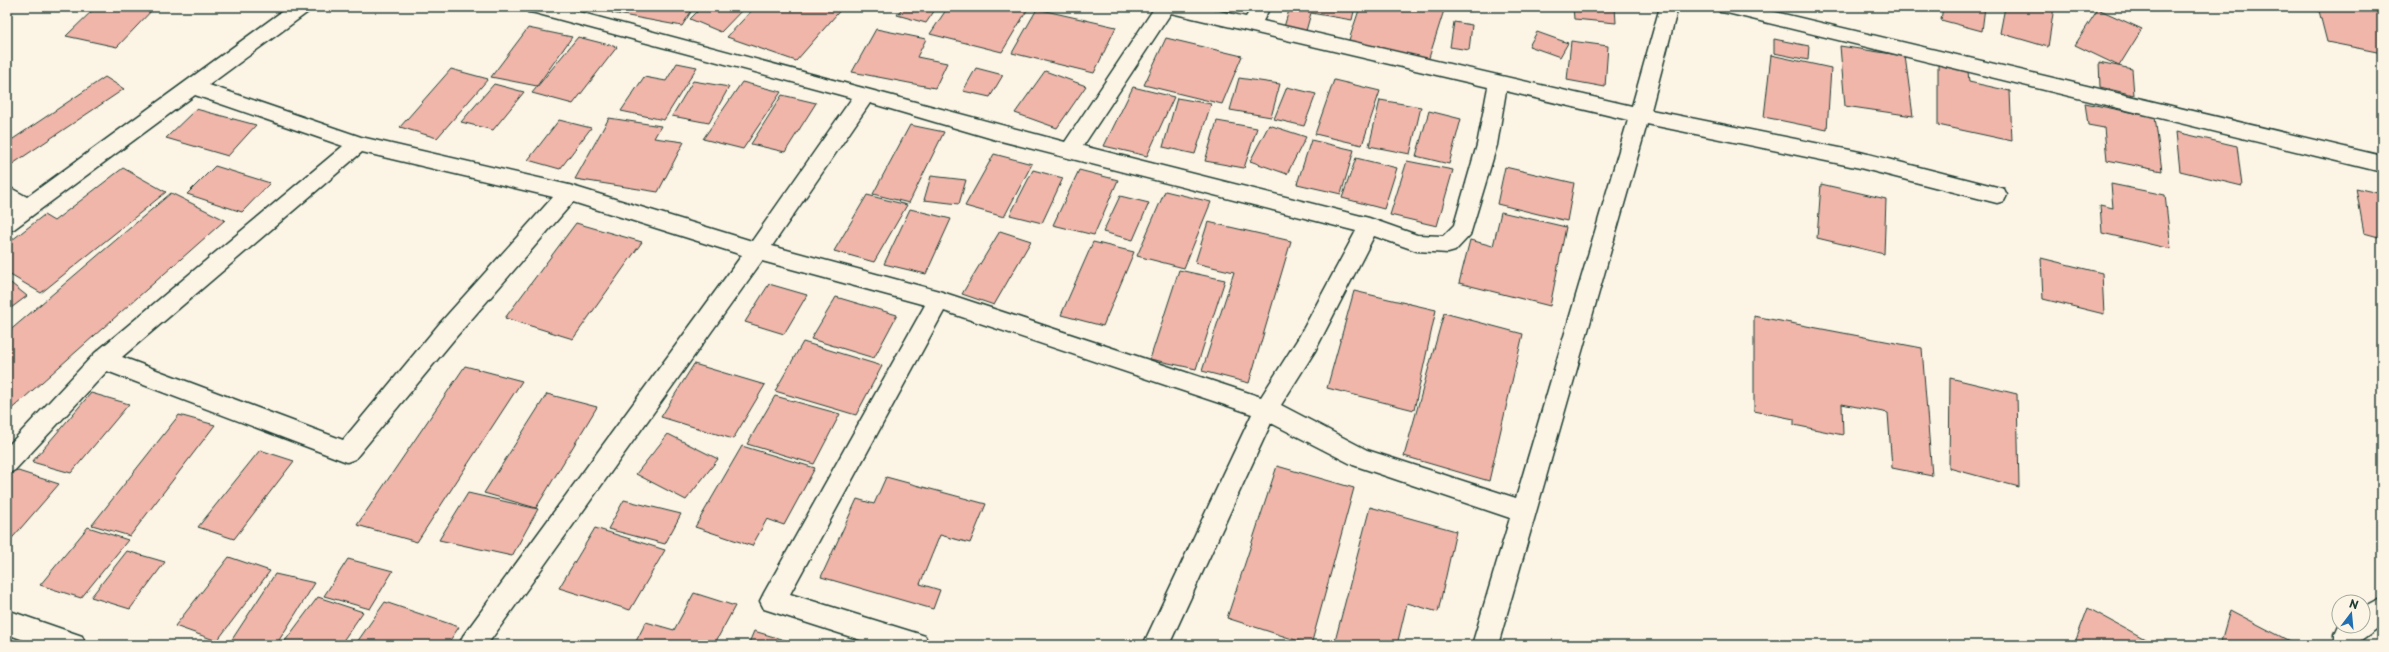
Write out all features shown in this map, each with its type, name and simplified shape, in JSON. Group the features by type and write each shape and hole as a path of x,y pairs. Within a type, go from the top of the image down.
{"street":[{"path":"7,223 191,86 301,7"},
{"path":"535,7 865,94 993,131 1369,226 1417,243 1448,245 1463,229 1487,145 1498,83"},
{"path":"1070,150 1164,7"},
{"path":"1174,7 1639,115 1860,160 1997,195"},
{"path":"1251,26 1261,7"},
{"path":"1485,645 1669,7"},
{"path":"1727,7 2382,164"},
{"path":"191,86 359,144 569,193 757,251 939,300 1266,409 1361,458 1523,511"},
{"path":"472,645 757,251 865,94"},
{"path":"7,463 103,360 359,144"},
{"path":"103,360 347,452 448,330 569,193"},
{"path":"7,194 27,207"},
{"path":"1156,645 1266,409 1307,344 1369,226"},
{"path":"916,645 772,601 939,300"},
{"path":"2371,618 2382,610"},
{"path":"7,622 73,645"},
{"path":"2348,634 2348,645"}],"building":[{"path":"96,7 155,7 117,47 66,36"},
{"path":"616,7 694,7 682,26 612,13"},
{"path":"702,7 745,7 721,32 690,19"},
{"path":"755,7 795,7 801,9 803,7 843,7 796,61 727,37"},
{"path":"903,7 937,7 926,23 897,15"},
{"path":"948,7 1029,7 1002,52 930,34"},
{"path":"1290,7 1355,7 1352,20 1311,13 1306,31 1284,27"},
{"path":"1360,7 1445,7 1428,61 1348,43"},
{"path":"1573,7 1615,7 1616,23 1574,19"},
{"path":"1943,7 1985,7 1982,31 1941,20"},
{"path":"2005,7 2054,7 2048,47 2000,33"},
{"path":"2318,7 2382,7 2382,53 2327,42"},
{"path":"1037,9 1116,27 1094,73 1012,53"},
{"path":"2098,9 2142,29 2119,66 2075,45"},
{"path":"1454,22 1472,25 1469,50 1450,47"},
{"path":"528,28 572,37 537,86 491,77"},
{"path":"876,29 926,39 917,57 947,63 935,88 852,72"},
{"path":"1537,32 1568,43 1560,57 1529,46"},
{"path":"578,37 617,47 573,104 532,93"},
{"path":"1166,38 1242,56 1222,104 1144,85"},
{"path":"1774,39 1809,46 1808,60 1774,53"},
{"path":"1571,41 1608,46 1605,87 1567,80"},
{"path":"1840,46 1905,56 1913,116 1845,106"},
{"path":"1771,55 1831,68 1827,130 1764,117"},
{"path":"2099,62 2132,69 2134,95 2100,87"},
{"path":"677,63 697,67 664,120 621,111 644,77 666,81"},
{"path":"1938,65 1968,71 1969,82 2010,91 2012,141 1938,125"},
{"path":"976,68 1003,75 990,97 963,91"},
{"path":"451,69 488,79 437,138 400,127"},
{"path":"1045,71 1086,86 1057,128 1015,113"},
{"path":"105,77 124,89 11,165 7,162 7,143"},
{"path":"1239,78 1280,84 1271,117 1230,110"},
{"path":"1334,80 1380,91 1362,145 1315,134"},
{"path":"693,81 729,87 709,123 672,116"},
{"path":"742,82 781,92 743,149 703,139"},
{"path":"494,84 524,92 493,130 461,122"},
{"path":"1133,87 1174,97 1147,156 1104,146"},
{"path":"1287,87 1316,94 1304,126 1274,119"},
{"path":"782,95 816,103 785,152 751,144"},
{"path":"1177,98 1211,104 1195,154 1163,147"},
{"path":"1380,100 1421,107 1410,154 1369,146"},
{"path":"2085,103 2155,117 2162,171 2107,160 2104,128 2088,125"},
{"path":"196,109 256,125 228,156 166,138"},
{"path":"1429,111 1461,119 1449,164 1416,156"},
{"path":"609,118 661,126 654,138 684,142 658,192 575,179"},
{"path":"559,120 591,128 560,169 528,160"},
{"path":"1217,121 1257,128 1244,168 1205,161"},
{"path":"910,125 944,132 909,203 873,194"},
{"path":"1269,125 1306,137 1287,174 1250,161"},
{"path":"2176,132 2237,146 2242,186 2180,171"},
{"path":"1311,140 1354,150 1341,194 1297,184"},
{"path":"994,154 1032,164 1004,217 965,206"},
{"path":"1356,158 1397,168 1384,209 1342,198"},
{"path":"1407,161 1453,170 1437,226 1390,215"},
{"path":"215,166 270,183 242,212 187,194"},
{"path":"1505,167 1574,183 1567,221 1497,204"},
{"path":"123,168 166,192 41,293 7,273 7,244 44,215 54,221"},
{"path":"1033,170 1063,178 1042,223 1010,215"},
{"path":"1079,170 1118,180 1094,235 1053,225"},
{"path":"931,176 966,180 959,204 924,200"},
{"path":"1821,184 1886,199 1884,254 1817,238"},
{"path":"2111,184 2165,195 2171,249 2102,233 2100,205 2113,208"},
{"path":"2356,188 2382,194 2382,238 2364,233"},
{"path":"1165,191 1211,202 1184,268 1137,256"},
{"path":"171,193 225,220 7,413 7,333"},
{"path":"867,195 907,205 874,262 834,251"},
{"path":"1120,196 1149,203 1133,240 1103,232"},
{"path":"910,209 951,219 926,274 884,264"},
{"path":"1501,212 1566,227 1550,306 1459,283 1470,240 1493,246"},
{"path":"1208,222 1291,241 1249,383 1202,371 1234,272 1195,263"},
{"path":"576,223 642,242 573,339 505,318"},
{"path":"1000,231 1031,241 994,305 962,294"},
{"path":"1093,242 1134,252 1103,326 1061,315"},
{"path":"2041,258 2102,273 2104,314 2043,299"},
{"path":"1179,270 1225,280 1196,369 1150,359"},
{"path":"7,280 27,296 7,311"},
{"path":"769,284 807,295 784,334 745,322"},
{"path":"1354,291 1436,310 1414,410 1327,388"},
{"path":"836,297 897,315 874,358 811,339"},
{"path":"1444,313 1523,334 1489,481 1404,456"},
{"path":"1754,316 1922,348 1932,476 1892,468 1888,413 1842,404 1843,435 1794,425 1794,419 1754,411"},
{"path":"803,342 882,366 856,415 775,391"},
{"path":"694,364 765,385 733,439 661,417"},
{"path":"465,366 522,381 417,542 357,525"},
{"path":"1950,378 2017,394 2019,487 1949,468"},
{"path":"91,393 129,404 71,473 32,462"},
{"path":"547,394 597,407 536,508 484,493"},
{"path":"775,396 840,414 814,464 747,444"},
{"path":"179,415 215,425 130,536 92,525"},
{"path":"668,434 718,459 686,500 636,474"},
{"path":"742,446 815,468 784,525 767,519 752,546 695,527"},
{"path":"260,450 294,461 234,539 198,527"},
{"path":"1277,466 1354,488 1311,645 1227,618"},
{"path":"15,470 59,484 7,544 7,479"},
{"path":"886,477 986,504 970,543 940,535 920,584 940,590 933,609 821,577 857,499 874,504"},
{"path":"468,493 538,509 512,556 439,540"},
{"path":"624,500 681,514 665,544 608,529"},
{"path":"1370,507 1456,531 1438,612 1407,603 1397,645 1348,645 1335,641"},
{"path":"88,527 128,540 81,598 40,585"},
{"path":"595,528 665,550 630,610 559,588"},
{"path":"127,551 165,562 130,609 91,597"},
{"path":"229,557 270,571 217,641 175,626"},
{"path":"348,559 393,571 370,609 324,596"},
{"path":"275,574 315,583 276,645 248,645 231,641"},
{"path":"694,593 735,606 714,645 634,645 646,622 674,630"},
{"path":"318,597 363,612 340,645 282,645"},
{"path":"385,602 459,627 447,645 355,645"},
{"path":"2088,608 2156,645 2074,645"},
{"path":"2230,610 2297,645 2220,645"},
{"path":"754,631 801,645 748,645"}]}
